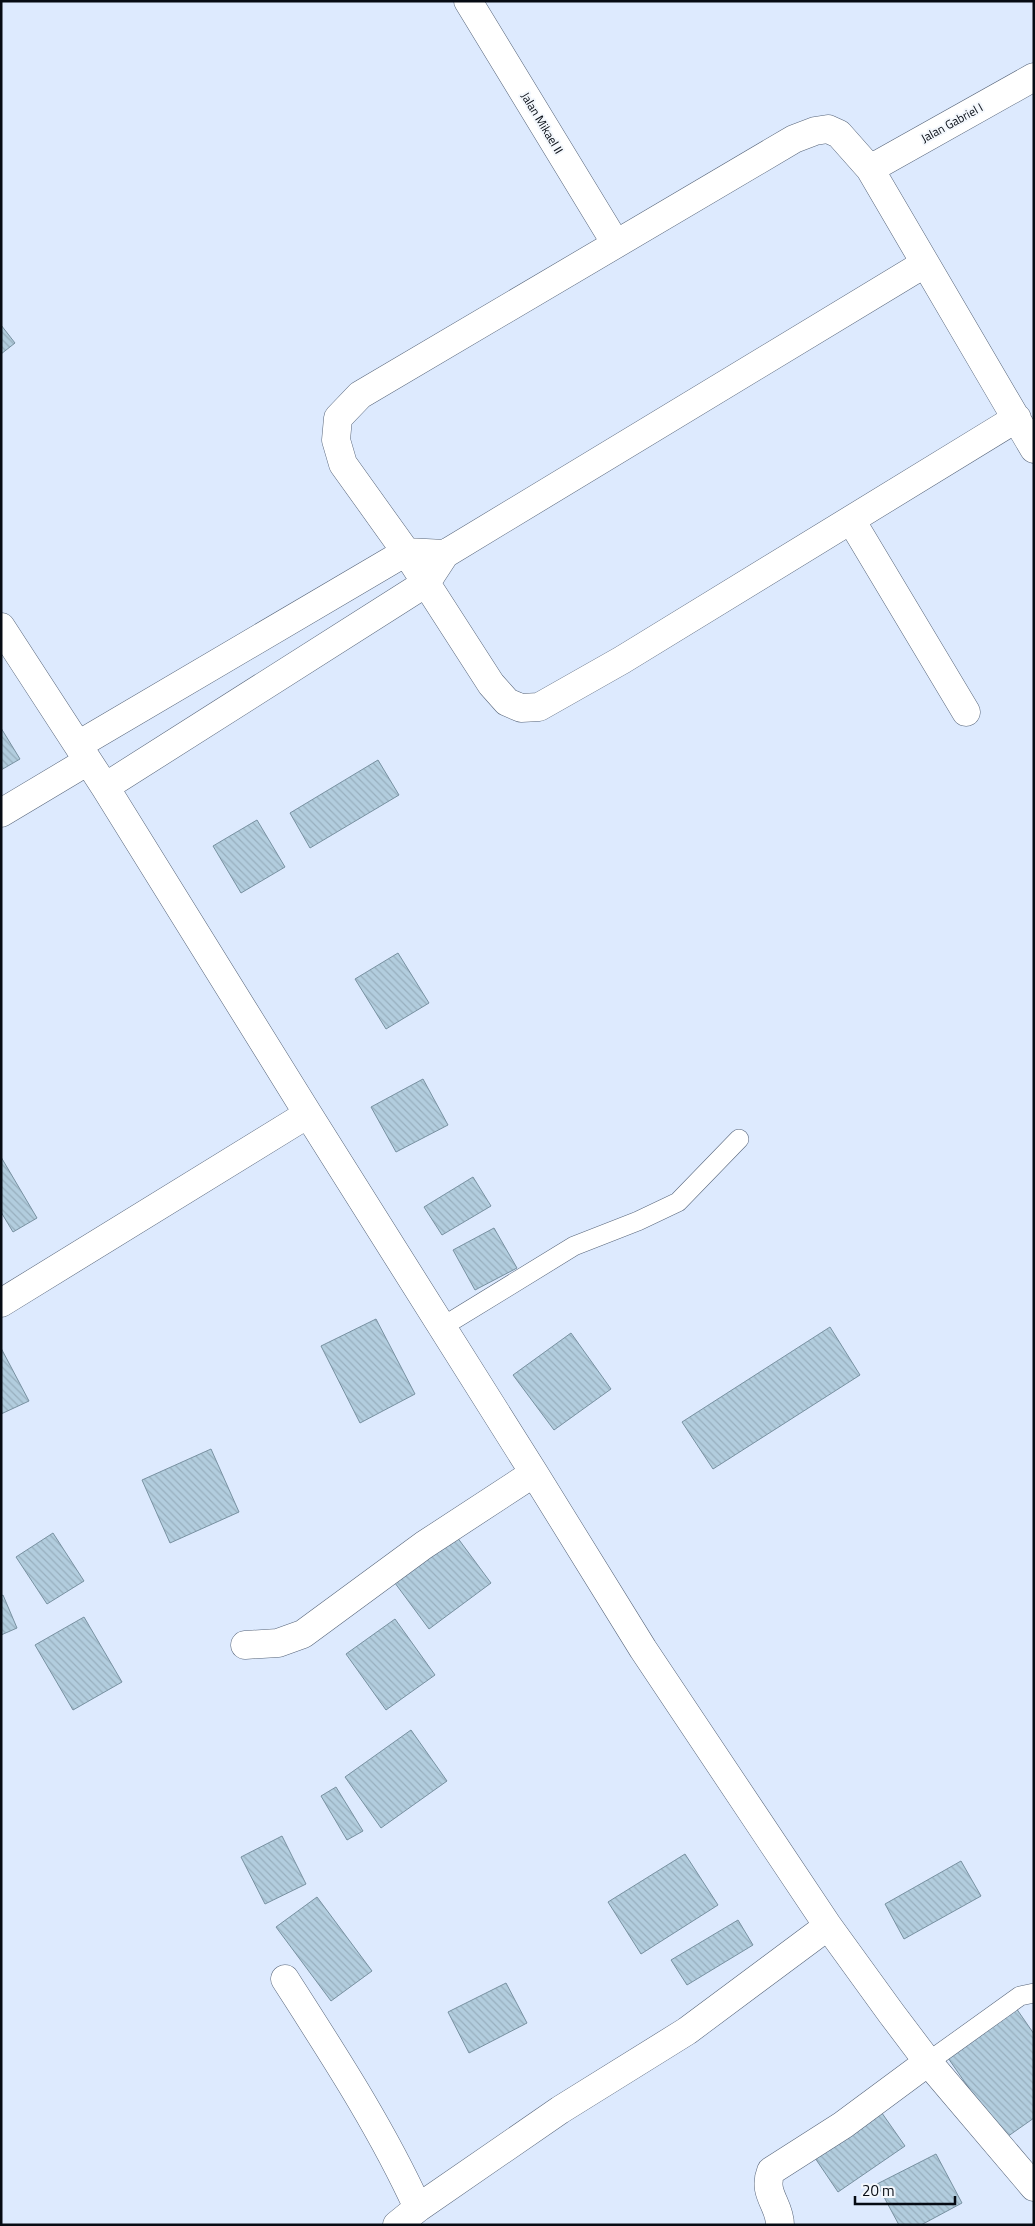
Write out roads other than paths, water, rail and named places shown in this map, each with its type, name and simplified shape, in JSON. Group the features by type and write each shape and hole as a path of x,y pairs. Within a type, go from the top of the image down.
{"street":[{"name":"Jalan Mikael II","path":"468,1 616,244"},
{"name":"Jalan Gabriel I","path":"870,169 1034,78"},
{"path":"1017,418 622,660 539,707 521,708 507,702 491,684 406,552 343,464 336,440 338,418 360,395 794,140 815,131 828,130 840,134 870,169 924,264 1017,418 1034,449"},
{"path":"105,787 426,583 444,554 924,264"},
{"path":"850,520 966,712"},
{"path":"1,813 83,753 406,552 444,554"},
{"path":"1,627 105,787 642,1649 828,1926 928,2062 1034,2187"},
{"path":"1,1304 308,1114"},
{"path":"245,1646 278,1643 303,1634 424,1545 534,1473"},
{"path":"397,2225 418,2208 560,2110 687,2031 828,1926"},
{"path":"285,1979 361,2099 397,2162 418,2208"},
{"path":"780,2225 780,2218 769,2194 767,2181 771,2171 843,2125 928,2062"}],"lane":[{"path":"442,1327 574,1246 638,1221 678,1202 738,1139"},
{"path":"928,2062 1020,1996 1034,1993"}]}
